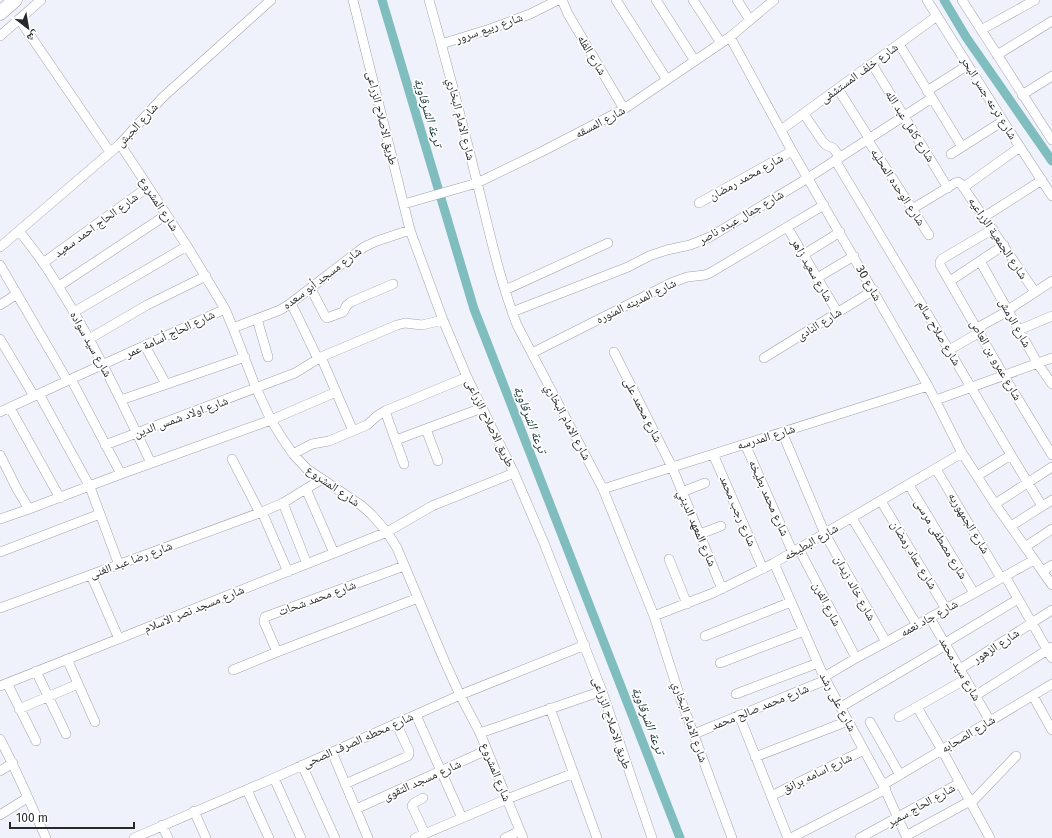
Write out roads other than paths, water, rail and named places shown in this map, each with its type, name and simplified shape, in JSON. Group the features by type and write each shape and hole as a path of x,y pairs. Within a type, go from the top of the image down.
{"highway":[{"path":"0,14 15,0"}],"street":[{"path":"0,36 41,0"},
{"name":"شارع الحبش","path":"0,247 120,144 163,97 270,0"},
{"name":"طريق الاصلاح الزراعى","path":"353,0 410,230 443,320 467,377 514,473 585,645 652,838"},
{"name":"شارع الامام البخاري","path":"429,0 498,270 512,312 517,325 603,488 654,616 694,734 732,838"},
{"name":"شارع ربيع سرور","path":"441,44 490,29 530,14 558,0"},
{"name":"شارع الفله","path":"562,0 568,14 624,109"},
{"path":"616,0 667,80"},
{"path":"656,0 695,61"},
{"path":"693,0 721,43"},
{"path":"737,0 750,20"},
{"name":"شارع المسقه","path":"404,204 477,183 624,109 730,37 774,0"},
{"name":"شارع ترعه جسر البحر","path":"927,0 1052,196"},
{"path":"962,0 1022,95 1049,129 1052,140"},
{"path":"981,30 1035,0"},
{"name":"شارع خلف المستشفى","path":"781,130 937,16"},
{"path":"19,19 110,152"},
{"path":"997,55 1052,21"},
{"name":"شارع 30","path":"730,37 792,151 874,290 936,400 962,453 1011,526"},
{"path":"899,44 962,147"},
{"name":"شارع كامل عبد الله","path":"872,64 948,188"},
{"name":"شارع جمال عبده ناصر","path":"512,312 628,267 649,256 710,237 808,178 904,116 968,65"},
{"path":"1022,95 1052,76"},
{"name":"شارع الوحده المحليه","path":"838,89 929,234"},
{"name":"شارع صلاح سالم","path":"804,114 823,142 833,148 837,159 1011,456 1042,506"},
{"path":"951,154 1003,121"},
{"name":"شارع المشروع","path":"120,144 187,246 225,309 234,328 256,388 271,420 282,438 307,470 362,506 371,514 387,532 397,548 460,695 480,733 522,835"},
{"path":"912,209 957,182 963,185 1020,147"},
{"name":"شارع محمد رمضان","path":"699,203 792,151"},
{"path":"984,217 1042,180"},
{"name":"شارع الجمعية الزراعيه","path":"963,185 1035,292"},
{"name":"شارع الحاج احمد سعيد","path":"43,263 148,187"},
{"name":"شارع المدينه المنوره","path":"532,354 671,283 688,277 701,276 710,273 824,205"},
{"path":"59,286 166,214"},
{"name":"شارع سعيد زاهر","path":"787,227 838,313"},
{"name":"شارع عمرو بن العاص","path":"992,229 942,259 940,265 1004,376 1052,455"},
{"name":"شارع مسجد أبو سعده","path":"234,328 280,310 311,289 364,247 410,230"},
{"name":"شارع سيد سواده","path":"20,231 59,286 74,312 103,364 151,463"},
{"path":"803,255 840,232"},
{"path":"505,290 608,243"},
{"path":"950,282 1004,245"},
{"path":"74,312 187,246"},
{"path":"817,278 854,256"},
{"name":"شارع الرمش","path":"980,261 1038,364 1052,384"},
{"path":"0,265 69,380 121,474"},
{"path":"89,339 152,302 206,276"},
{"path":"949,350 1052,281"},
{"path":"311,289 327,318 342,312 351,302 393,284"},
{"name":"شارع النادى","path":"764,358 874,290"},
{"path":"0,305 17,294"},
{"path":"291,303 320,358 353,431"},
{"name":"شارع الحاج أسامة عمر","path":"0,412 225,309"},
{"path":"1019,330 1052,316"},
{"path":"257,319 268,357"},
{"name":"شارع اولاد شمس الدين","path":"105,445 295,374 320,358 397,325 422,325 443,320"},
{"path":"0,339 37,395 90,487 119,565"},
{"path":"145,346 166,384"},
{"name":"شارع محمد على","path":"614,352 672,467"},
{"path":"121,400 245,357"},
{"path":"936,400 1052,358"},
{"path":"294,454 312,444 329,441 367,425 376,416 385,411 467,377"},
{"name":"شارع المدرسه","path":"603,488 928,386"},
{"path":"0,519 271,420 336,392"},
{"path":"10,408 60,498"},
{"path":"396,440 482,408"},
{"path":"385,411 404,464"},
{"path":"426,429 438,461"},
{"name":"شارع خالد زيدان","path":"782,432 825,534 886,642"},
{"name":"شارع محمد بطيخه","path":"745,444 796,551"},
{"name":"شارع البطيخه","path":"654,616 722,589 763,569 962,453"},
{"name":"شارع رجب محمد","path":"713,454 763,569"},
{"path":"0,455 29,509"},
{"path":"977,476 1011,456"},
{"path":"232,459 261,512 288,572"},
{"name":"شارع المعهد الديني","path":"672,467 722,589"},
{"path":"995,504 1052,467"},
{"name":"شارع الجمهوريه","path":"936,469 1050,652"},
{"name":"شارع مسجد نصر الاسلام","path":"3,684 387,532 432,506 514,473"},
{"name":"شارع رضا عبد الغنى","path":"0,608 261,512 283,503 322,479"},
{"path":"682,492 705,483"},
{"name":"شارع مصطفى مرسى","path":"909,485 974,593"},
{"path":"306,489 334,553"},
{"path":"1052,500 1011,526 1052,585"},
{"name":"شارع عماد رمضان","path":"881,501 946,609"},
{"path":"283,503 307,564"},
{"path":"0,552 100,514"},
{"path":"852,518 917,625"},
{"path":"700,534 721,526"},
{"path":"1025,547 1052,529"},
{"name":"شارع الفرن","path":"796,551 856,658"},
{"path":"669,559 687,604"},
{"name":"شارع جاد نعمه","path":"825,679 856,658 1034,560"},
{"name":"شارع على رشد","path":"774,563 825,679 884,787 906,837"},
{"path":"1042,571 1052,565"},
{"name":"شارع محمد شحات","path":"277,652 264,622 267,616 404,566"},
{"path":"91,575 118,638"},
{"path":"233,670 418,598"},
{"path":"841,707 1018,599"},
{"path":"705,636 791,602"},
{"name":"شارع الزهور","path":"960,669 1052,610"},
{"name":"شارع سيد محمد","path":"930,618 990,721"},
{"path":"720,663 804,631"},
{"name":"شارع محطه الصرف الصحى","path":"134,838 194,811 247,790 460,695 585,645"},
{"path":"976,696 1050,652"},
{"path":"67,659 95,722"},
{"path":"736,694 818,663"},
{"path":"36,671 66,734"},
{"name":"شارع محمد صالح محمد","path":"694,734 825,679"},
{"path":"899,718 966,679"},
{"path":"3,684 19,708 36,741"},
{"path":"19,708 78,684"},
{"name":"شارع الصحابه","path":"791,838 805,835 884,787 900,774 1052,684"},
{"path":"480,733 602,691"},
{"path":"1032,696 1052,730"},
{"path":"917,707 990,838"},
{"path":"550,708 597,838"},
{"path":"416,715 462,818"},
{"path":"738,715 788,838"},
{"path":"755,757 848,721"},
{"path":"870,722 900,774"},
{"path":"345,784 408,756 409,751 396,723"},
{"path":"0,739 13,763 27,798 46,838"},
{"name":"شارع مسجد التقوى","path":"356,810 487,750"},
{"name":"شارع اسامه برانق","path":"771,796 864,750"},
{"path":"332,752 368,838"},
{"path":"906,837 971,802 1016,756"},
{"path":"0,771 13,763"},
{"path":"302,765 335,838"},
{"path":"424,798 414,803 412,806 420,836 507,799 574,773"},
{"path":"274,778 301,838"},
{"name":"شارع الحاج سمير","path":"860,838 960,783"},
{"path":"247,790 269,838"},
{"path":"0,815 27,798"},
{"path":"194,811 206,838"},
{"path":"162,825 168,838"},
{"path":"505,838 522,835"}],"waterway":[{"name":"ترعة الشرقاوية","path":"382,0 474,309 680,838"},
{"path":"944,0 966,37 1052,161"}]}
